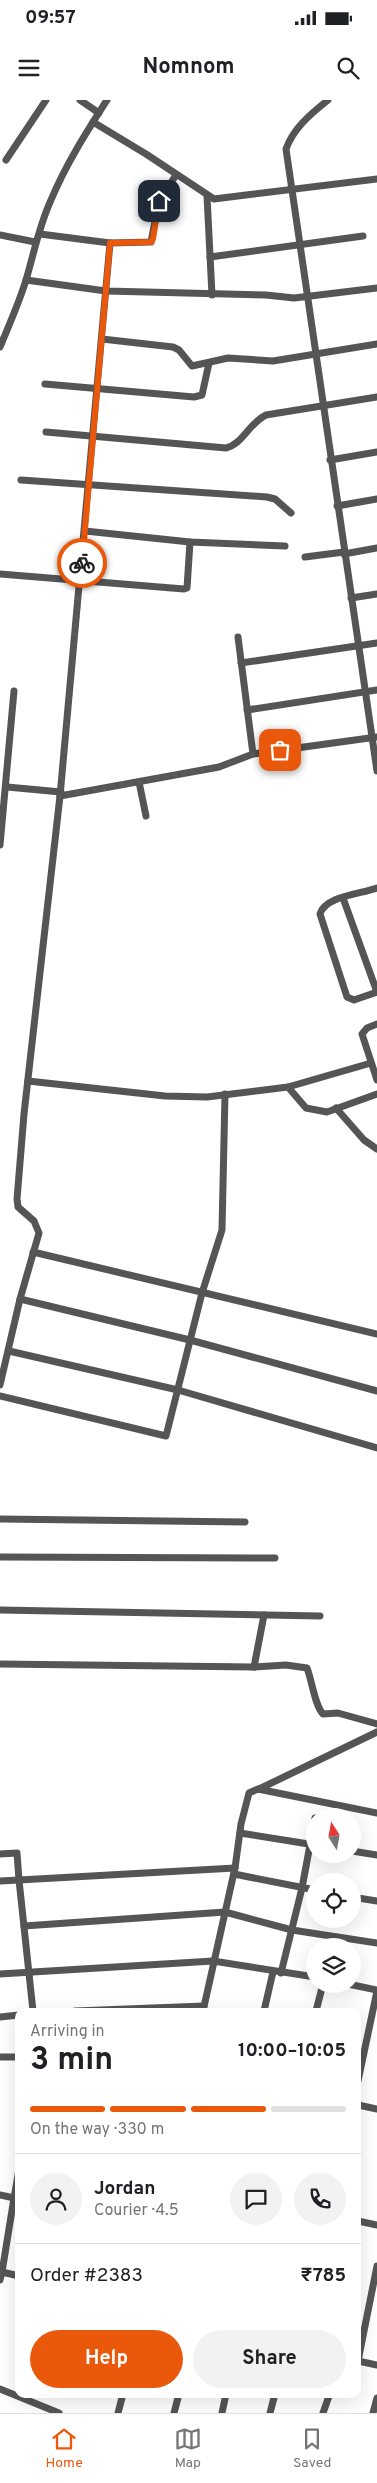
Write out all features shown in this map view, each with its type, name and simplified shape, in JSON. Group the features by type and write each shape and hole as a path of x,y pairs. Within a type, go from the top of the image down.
{"street":[{"path":"6,160 46,100"},
{"path":"80,100 99,112"},
{"path":"0,348 26,280 35,242 40,234 49,202 65,168 107,100"},
{"path":"328,100 303,121 290,138 286,149 330,460 365,692 374,738 377,771"},
{"path":"93,122 206,196 220,200 377,179"},
{"path":"40,234 110,243 151,242 159,201 176,175"},
{"path":"206,196 212,295"},
{"path":"0,235 35,242"},
{"path":"210,257 363,236"},
{"path":"0,1385 20,1299 39,1233 34,1221 18,1207 17,1198 60,794 110,243"},
{"path":"26,280 106,291 307,298 377,288"},
{"path":"102,339 173,347 179,350 192,366 228,358 264,362 377,344"},
{"path":"45,384 198,396 202,395 209,363"},
{"path":"46,432 226,448 237,443 254,422 266,415 377,398"},
{"path":"330,460 377,452"},
{"path":"21,480 267,497 275,499 291,512"},
{"path":"337,506 377,499"},
{"path":"84,531 190,542 286,546"},
{"path":"0,574 186,589 190,542"},
{"path":"304,557 377,548"},
{"path":"351,598 377,594"},
{"path":"238,637 252,754"},
{"path":"241,663 377,643"},
{"path":"247,710 377,690"},
{"path":"0,845 7,787 14,691"},
{"path":"7,787 60,794 219,767 252,754 374,738"},
{"path":"139,782 146,816"},
{"path":"343,898 377,992 354,1000 347,997 320,914 322,908 328,902 343,898 377,890"},
{"path":"377,1024 367,1028 362,1034 377,1080"},
{"path":"28,1082 165,1096 207,1097 288,1087 371,1063"},
{"path":"288,1087 306,1108 327,1112 377,1094"},
{"path":"0,1396 166,1436 202,1293 222,1230 225,1094"},
{"path":"336,1108 364,1140 377,1149"},
{"path":"33,1252 377,1334"},
{"path":"20,1299 190,1340 377,1391"},
{"path":"9,1351 178,1390 377,1448"},
{"path":"0,1519 245,1522"},
{"path":"0,1557 275,1558"},
{"path":"0,1610 320,1616"},
{"path":"254,1667 264,1615"},
{"path":"0,1664 254,1667 286,1665 307,1668 314,1688 317,1708 323,1714 338,1713 377,1724"},
{"path":"204,2008 250,1793 377,1732"},
{"path":"258,1789 377,1813"},
{"path":"317,1808 318,1802"},
{"path":"240,1833 306,1844"},
{"path":"361,1852 377,1855"},
{"path":"0,1854 17,1853 33,2008"},
{"path":"281,1973 308,1863"},
{"path":"0,1881 234,1871 306,1889"},
{"path":"361,1898 377,1901"},
{"path":"24,1926 225,1912 292,1930 377,1943"},
{"path":"0,1974 213,1961 306,1976"},
{"path":"265,2008 273,1972"},
{"path":"361,1987 377,1990 361,2067"},
{"path":"317,2008 321,1993"},
{"path":"0,2017 15,2016"},
{"path":"0,2058 15,2056"},
{"path":"361,2106 377,2109"},
{"path":"0,2196 15,2198"},
{"path":"0,2280 15,2203"},
{"path":"361,2222 377,2225"},
{"path":"361,2346 377,2266"},
{"path":"2,2272 15,2275"},
{"path":"361,2362 377,2365"},
{"path":"0,2389 15,2395"},
{"path":"22,2398 59,2413"},
{"path":"118,2413 122,2398"},
{"path":"174,2413 178,2398"},
{"path":"222,2413 225,2398"},
{"path":"270,2413 274,2398"},
{"path":"323,2413 328,2398"},
{"path":"373,2413 377,2398"}],"way so far":[{"path":"82,563 60,796 219,767 252,754 280,750"}],"route":[{"path":"82,563 110,243 151,242 159,201"}]}
